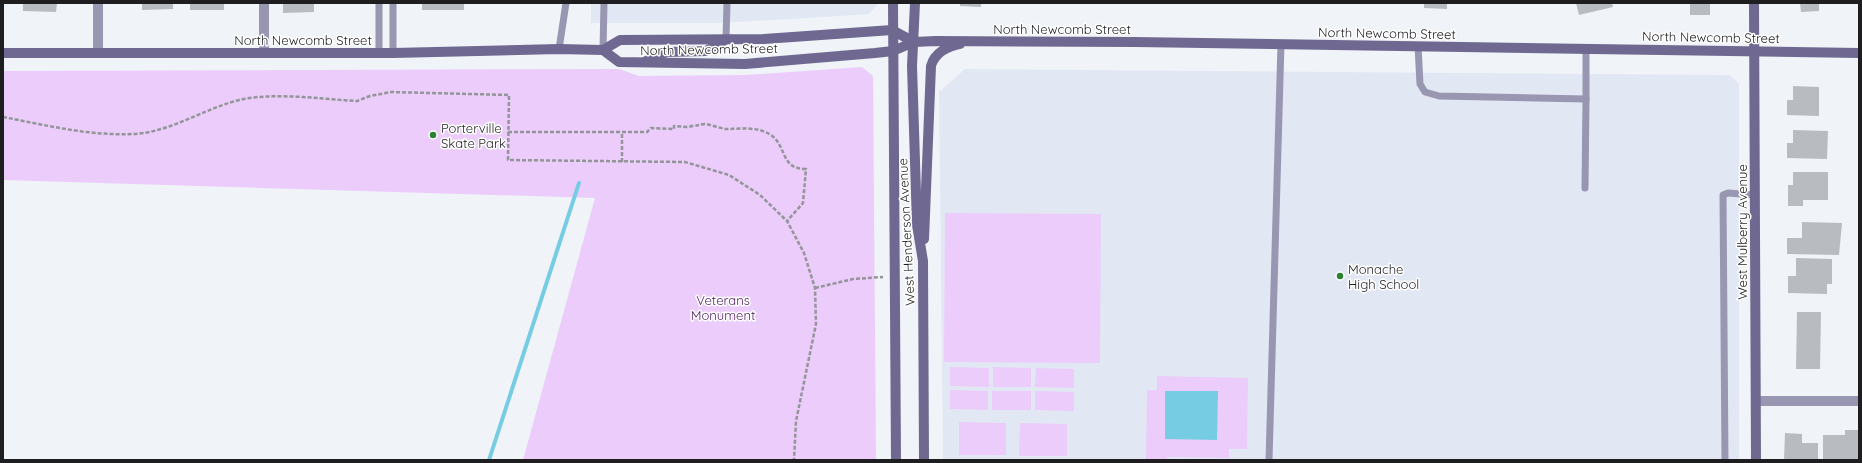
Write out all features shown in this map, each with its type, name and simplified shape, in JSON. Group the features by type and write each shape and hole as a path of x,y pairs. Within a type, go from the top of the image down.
{"main road":[{"name":"West Henderson Avenue","path":"893,3 896,460"},
{"name":"West Henderson Avenue","path":"915,3 912,66 917,226 923,261 924,460"},
{"name":"West Mulberry Avenue","path":"1754,3 1756,460"},
{"name":"North Newcomb Street","path":"3,52 393,53 558,49 603,50 620,40 764,39 892,30 914,42"},
{"path":"643,63 667,52 706,51 726,39"},
{"name":"North Newcomb Street","path":"603,50 619,62 745,64 893,50 914,42 969,41 1281,44 1859,53"},
{"path":"923,261 931,66 938,53 949,47 969,41"}],"street":[{"path":"98,3 98,53"},
{"path":"264,3 264,52"},
{"path":"1756,401 1859,401"}],"lane":[{"path":"379,53 380,3"},
{"path":"393,3 393,53"},
{"path":"558,49 566,3"},
{"path":"603,50 604,3"},
{"path":"726,39 727,3"},
{"path":"1269,460 1281,44"},
{"path":"1418,46 1420,84 1425,92 1439,96 1586,99"},
{"path":"1585,188 1586,49"},
{"path":"1725,460 1723,195 1728,193 1755,194"}],"path":[{"path":"3,117 100,134 133,134 152,132 239,100 263,97 357,101 370,96 391,92 509,95 508,160 685,162 729,175 760,196 787,222 804,253 814,288 816,324 796,421 794,460"},
{"path":"508,132 647,132 651,128 674,129 674,126 692,127 706,124 726,129 748,128 770,134 777,140 787,161 799,169 806,169 803,203 787,222"},
{"path":"622,132 622,162"},
{"path":"814,288 853,279 894,277"}],"shaded area":[{"path":"591,3 877,3 877,5 869,14 793,19 716,23 591,23"},
{"name":"Monache High School","path":"965,69 1730,75 1739,84 1739,460 943,460 939,92"}],"green space":[{"name":"Veterans Monument","path":"862,67 873,76 876,460 523,460 595,198 3,180 3,71 619,69 639,76 746,75"},
{"path":"945,213 1101,214 1100,363 944,362"},
{"path":"950,367 989,368 989,387 950,386"},
{"path":"993,367 1031,368 1031,387 993,387"},
{"path":"1036,368 1074,369 1074,388 1035,387"},
{"path":"1157,376 1248,378 1247,449 1229,449 1229,458 1167,457 1167,460 1146,460 1147,390 1157,390"},
{"path":"950,390 988,391 988,410 950,409"},
{"path":"992,391 1031,391 1031,410 992,410"},
{"path":"1035,391 1074,392 1074,411 1035,410"},
{"path":"959,422 1006,423 1006,455 959,455"},
{"path":"1020,423 1067,424 1067,456 1019,456"}],"water":[{"path":"1165,391 1218,391 1217,440 1165,439"}],"building":[{"path":"23,3 57,3 56,12 23,11"},
{"path":"142,3 173,3 173,9 142,10"},
{"path":"190,3 224,3 224,10 190,10"},
{"path":"283,3 314,3 314,12 283,13"},
{"path":"422,3 464,3 464,10 422,10"},
{"path":"960,3 981,3 981,7 960,6"},
{"path":"1424,3 1447,3 1447,9 1424,8"},
{"path":"1576,3 1612,3 1613,7 1579,15"},
{"path":"1690,3 1710,3 1710,15 1690,15"},
{"path":"1800,3 1819,3 1819,11 1801,12"},
{"path":"1793,86 1819,87 1819,116 1787,115 1787,100 1793,100"},
{"path":"1793,130 1828,131 1827,159 1787,158 1787,143 1793,143"},
{"path":"1793,172 1828,172 1828,200 1803,200 1803,206 1788,206 1788,185 1793,185"},
{"path":"1802,222 1842,223 1839,255 1787,254 1787,238 1802,238"},
{"path":"1796,258 1832,259 1832,284 1827,284 1827,294 1788,293 1788,276 1796,276"},
{"path":"1797,312 1821,312 1820,369 1796,369"},
{"path":"1845,430 1859,430 1859,460 1823,460 1823,435 1845,435"},
{"path":"1785,433 1802,434 1802,443 1818,443 1818,460 1784,460"}],"waterway":[{"path":"489,460 579,183"}],"place":[{"name":"Porterville Skate Park","path":"433,135"},
{"name":"Monache High School","path":"1340,276"}]}
